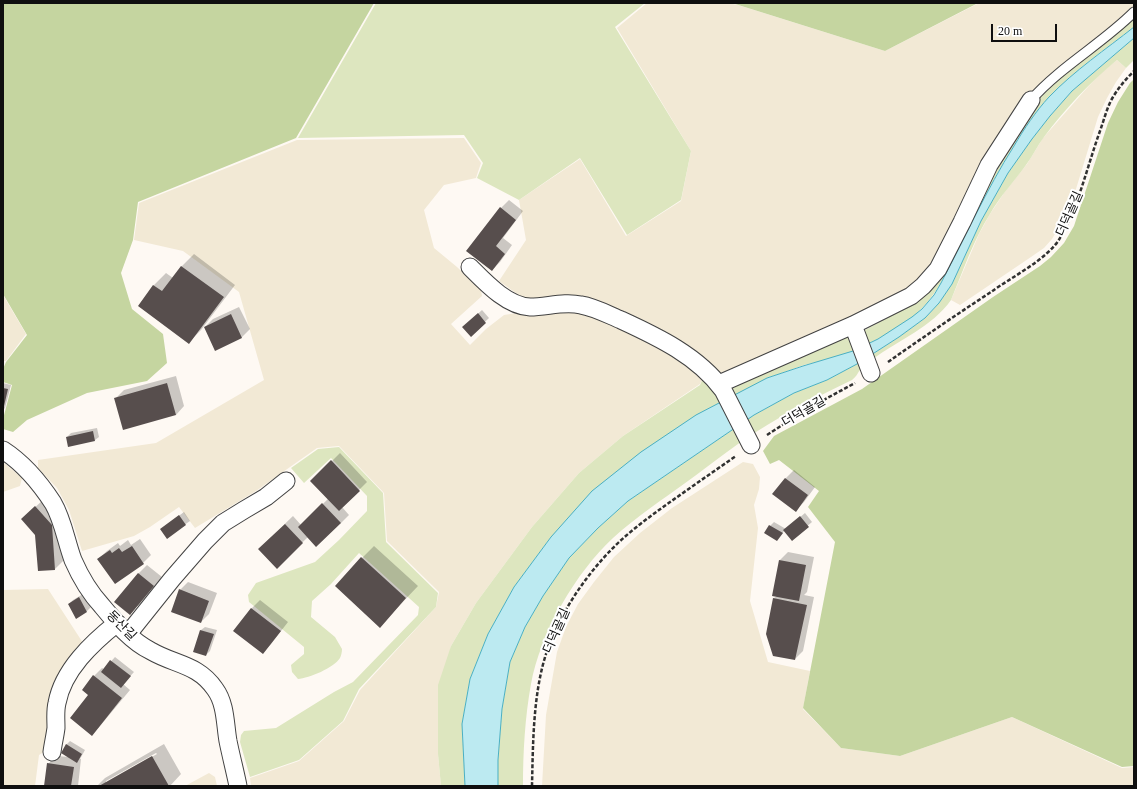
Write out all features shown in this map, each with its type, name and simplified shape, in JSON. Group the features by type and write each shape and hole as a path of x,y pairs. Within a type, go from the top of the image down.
{"street":[{"path":"721,387 855,329 911,296 931,278 938,269 989,165 1031,100"},
{"path":"470,267 488,285 502,296 518,305 530,307 556,304 583,305 640,329 681,351 706,371 721,387 749,441"},
{"path":"855,329 869,369"},
{"name":"동산길","path":"3,450 30,474 53,503 60,518 73,560 84,581 102,606 122,629 140,645 152,652 195,669 213,686 221,700 225,715 228,740 238,786"},
{"path":"52,752 56,728 57,703 60,692 70,671 94,642 122,629 172,579 204,541 223,523 266,497 286,481"}],"lane":[{"path":"1031,100 1041,89 1111,33 1134,12"}],"path":[{"name":"더덕골길","path":"532,786 535,712 541,674 547,651 571,601 608,552 636,527 749,441 848,388 869,369 1025,270 1046,253 1059,240 1076,204 1094,148 1113,98 1134,71"}],"shaded area":[{"path":"647,3 728,3 738,5 885,51 979,3 1134,3 1134,8 1083,51 1047,77 1030,96 933,269 902,294 723,374 713,370 674,339 537,301 524,299 499,281 526,240 519,200 580,159 626,236 681,201 691,151 617,28"},
{"path":"1117,60 1126,68 1116,82 1098,117 1067,214 1052,239 1044,248 960,305 951,300 979,234 1004,193 1027,164 1043,138 1103,71"},
{"path":"464,138 481,163 476,178 444,185 424,210 434,248 481,290 482,296 451,324 470,345 486,329 504,315 579,309 679,356 703,378 700,384 623,436 579,473 532,527 476,603 451,646 438,754 441,786 251,786 250,778 299,761 344,721 360,690 436,607 439,592 387,541 384,493 339,446 317,448 256,491 195,528 179,507 134,536 82,551 69,510 57,488 38,468 38,460 156,443 264,380 239,292 183,251 134,240 139,203 297,140"},
{"path":"3,295 26,334 6,361 3,361"},
{"path":"3,462 22,478 20,486 3,492"},
{"path":"743,462 753,464 760,477 759,489 754,505 758,528 750,601 768,662 810,671 803,709 841,748 900,756 1012,717 1122,768 1134,767 1134,786 542,786 546,715 557,652 566,627 578,604 614,557 640,533 672,508"},
{"path":"48,589 85,646 47,750 39,755 35,786 3,786 3,590"},
{"path":"209,773 215,777 217,786 185,786"}],"green space":[{"path":"3,3 374,3 296,138 138,202 133,240 121,273 132,309 163,334 167,363 147,381 87,393 27,420 13,432 3,429 3,419 12,385 3,382 3,369 6,362 27,335 3,294"},
{"path":"376,3 645,3 615,27 691,151 681,200 627,235 580,158 519,200 477,178 483,163 464,135 298,138"},
{"path":"732,3 978,3 885,51"},
{"path":"1134,16 1134,27 1076,72 1049,98 1026,127 975,214 952,263 939,286 932,297 914,316 901,326 854,351 804,365 767,378 551,537 514,587 488,634 470,679 462,724 465,786 441,786 438,754 438,685 451,646 476,603 532,527 579,473 623,436 700,385 703,378 719,396 765,370 865,330 920,298 992,171 1039,99 1063,75"},
{"path":"1134,38 1134,60 1126,68 1117,60 1078,96 1044,137 1028,162 998,201 978,235 951,300 943,310 925,326 883,352 867,364 852,380 791,411 738,444 649,509 613,538 599,552 573,586 551,625 542,645 529,696 524,747 523,786 498,786 498,760 502,709 510,662 525,627 543,596 569,558 598,528 628,501 754,415 794,393 827,380 857,364 925,318 939,303 952,284 981,221 1008,173 1032,139 1072,91"},
{"path":"1134,79 1134,766 1122,767 1012,717 900,756 841,748 803,708 835,542 808,507 819,491 779,460 770,464 763,451 774,436 862,389 1051,257 1064,243 1074,226 1108,123 1118,102"},
{"path":"339,447 383,493 386,542 438,593 436,607 359,689 343,721 299,760 250,777 240,742 241,735 244,731 276,728 353,682 418,615 419,607 359,553 331,584 312,601 311,617 335,637 342,649 340,658 337,662 321,672 298,679 292,672 291,665 304,654 304,647 249,602 248,595 256,583 315,562 367,511 367,496 331,458 304,483 291,468 318,449"}],"water":[{"path":"1134,27 1134,38 1072,91 1032,139 1008,173 981,221 952,284 939,303 925,318 857,364 827,380 794,393 754,415 628,501 598,528 569,558 543,596 525,627 510,662 502,709 498,760 498,786 465,786 462,724 470,679 488,634 514,587 551,537 592,491 641,452 696,415 767,378 853,351 878,339 922,309 934,295 941,283 994,180 1035,114 1049,97 1069,78"}],"building":[{"path":"500,207 516,220 496,246 505,254 492,271 466,251"},
{"path":"181,266 224,297 189,344 138,306 153,285 162,291"},
{"path":"478,313 486,323 471,337 462,327"},
{"path":"231,314 242,338 215,351 204,327"},
{"path":"167,383 176,415 123,430 114,398"},
{"path":"3,388 8,389 4,406 3,406"},
{"path":"93,431 95,441 68,447 66,437"},
{"path":"331,460 360,491 339,511 310,481"},
{"path":"785,478 808,495 796,512 772,494"},
{"path":"322,503 341,523 316,547 298,527"},
{"path":"35,506 52,525 55,570 38,571 35,535 21,519"},
{"path":"179,515 186,525 167,539 160,529"},
{"path":"800,516 809,527 792,541 783,530"},
{"path":"285,524 303,543 277,569 258,549"},
{"path":"769,525 783,533 777,541 764,533"},
{"path":"132,546 144,564 115,584 97,559 110,550 112,553 119,548 122,552"},
{"path":"361,557 406,598 380,628 335,586"},
{"path":"779,560 806,565 799,601 772,596"},
{"path":"138,573 154,586 130,615 114,602"},
{"path":"179,589 209,601 201,623 171,612"},
{"path":"79,597 87,612 76,619 68,604"},
{"path":"773,598 807,605 795,660 773,656 766,634"},
{"path":"251,608 281,631 263,654 233,631"},
{"path":"200,630 214,634 206,656 193,652"},
{"path":"110,660 131,676 121,688 101,672"},
{"path":"93,675 122,698 92,736 70,718 88,695 82,690"},
{"path":"66,744 82,754 77,763 61,753"},
{"path":"152,756 169,786 99,786"},
{"path":"47,763 74,767 71,786 44,786"}]}
